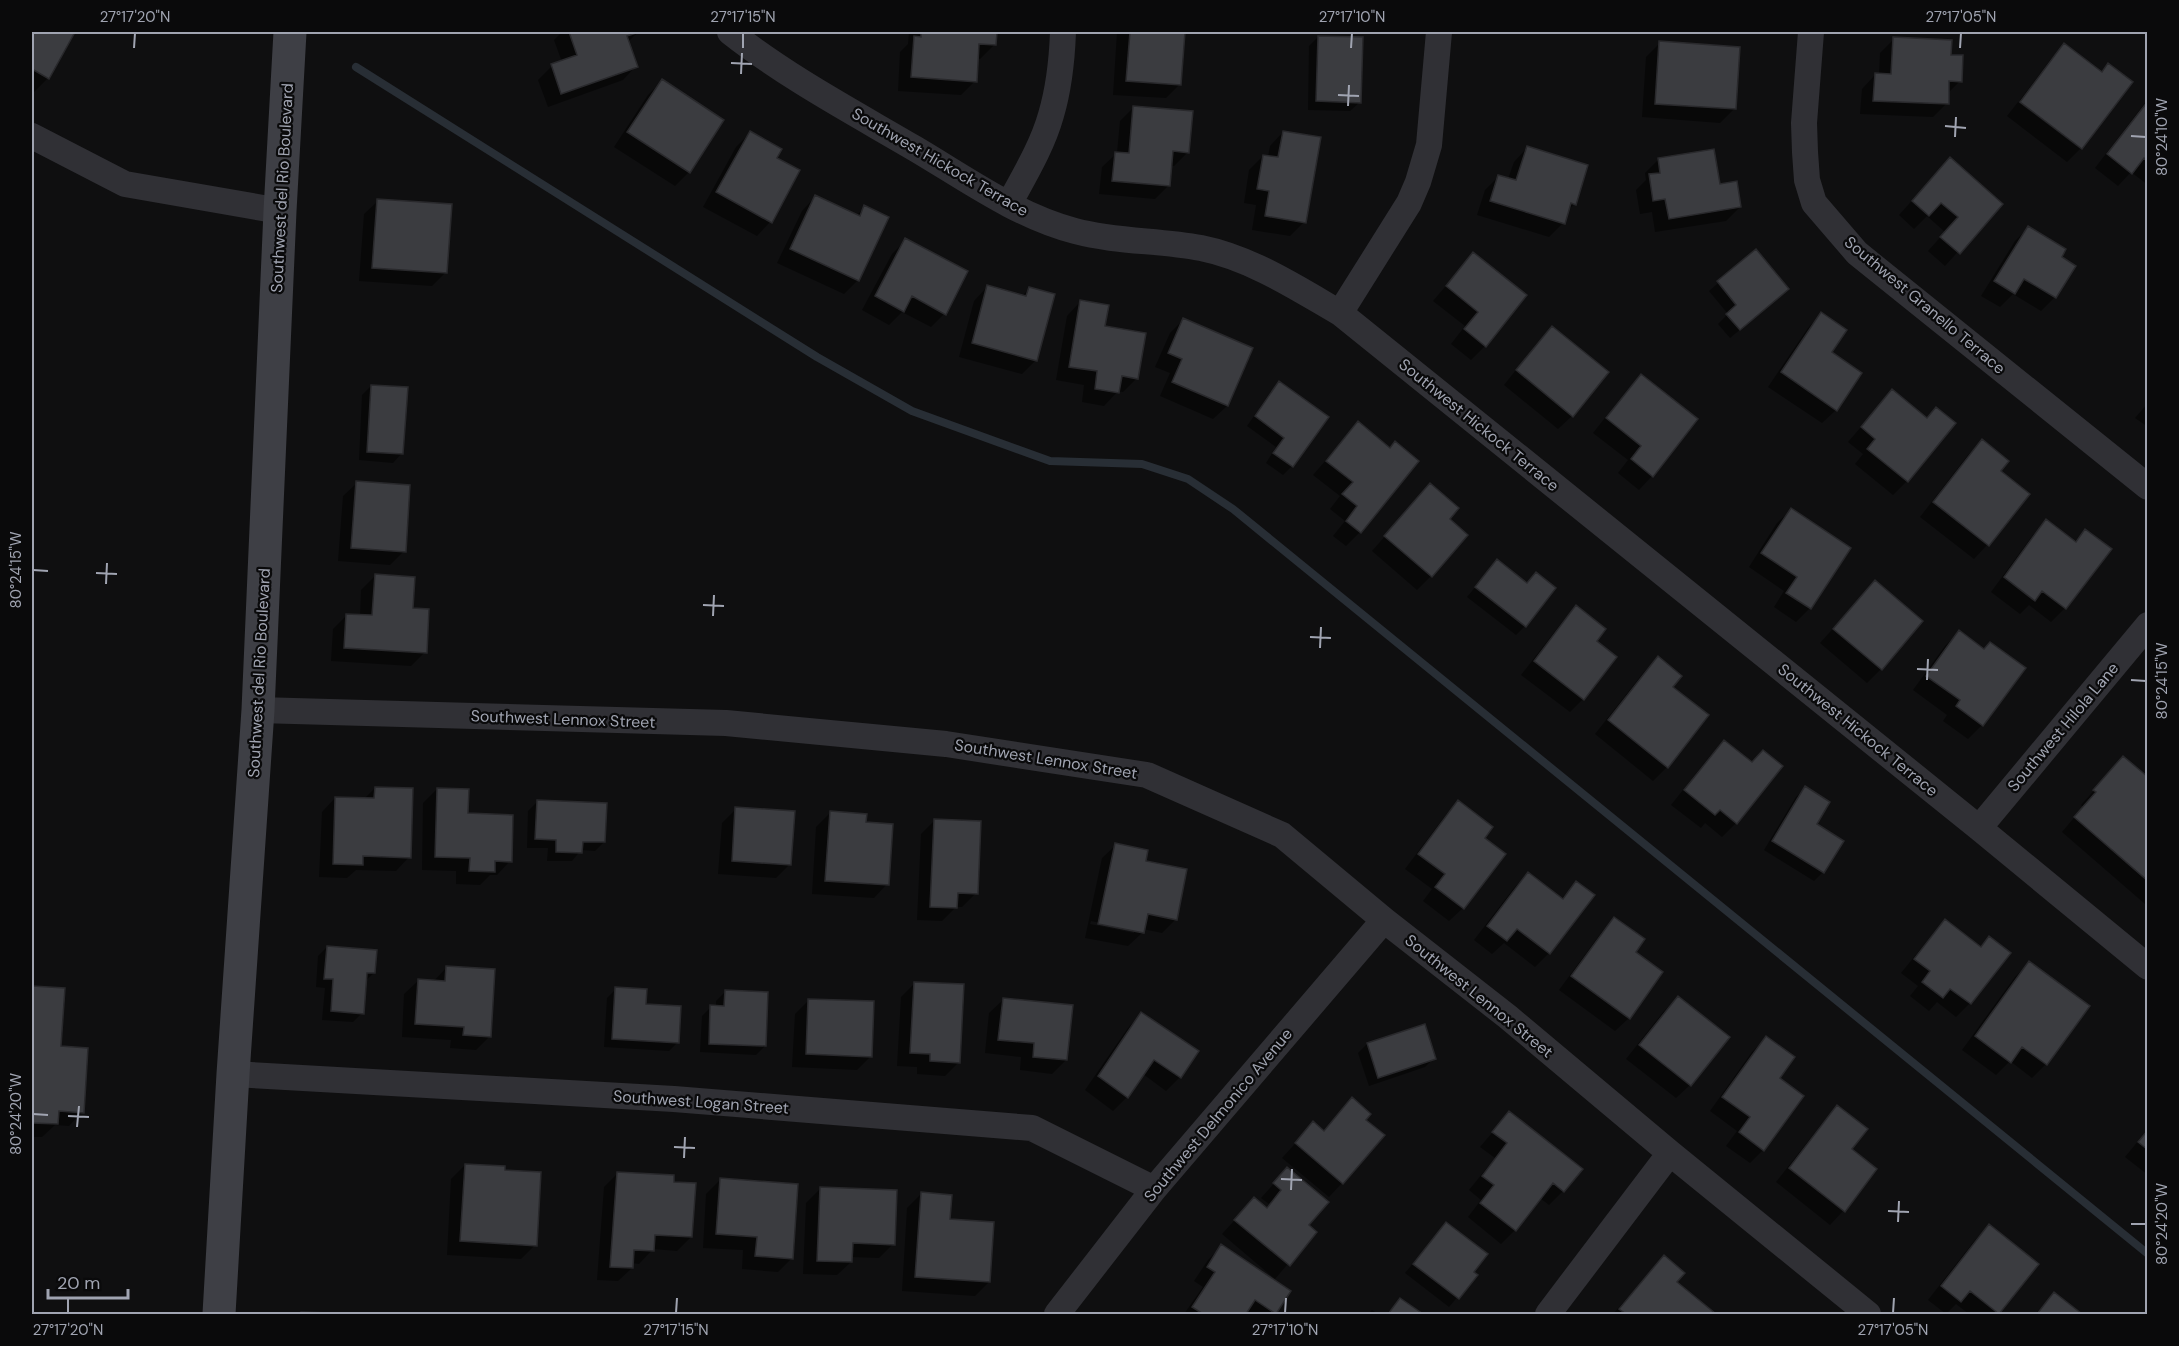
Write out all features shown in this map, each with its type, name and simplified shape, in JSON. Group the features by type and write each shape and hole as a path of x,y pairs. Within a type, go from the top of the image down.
{"street":[{"name":"Southwest del Rio Boulevard","path":"219,1314 258,710 290,32"},
{"name":"Southwest Hickock Terrace","path":"729,32 786,72 1009,204 1074,231 1114,239 1202,248 1235,258 1283,280 1340,313 2148,967"},
{"path":"1009,204 1036,153 1051,116 1064,32"},
{"path":"1340,313 1409,203 1418,182 1429,145 1439,32"},
{"name":"Southwest Granello Terrace","path":"1811,32 1804,152 1814,203 1857,253 2148,487"},
{"path":"32,136 125,184 280,211"},
{"name":"Southwest Hilola Lane","path":"1979,828 2148,625"},
{"name":"Southwest Lennox Street","path":"258,710 726,723 946,744 1147,775 1281,835 1384,920 1508,1017 1670,1153 1868,1314"},
{"name":"Southwest Delmonico Avenue","path":"1057,1314 1154,1189 1384,920"},
{"name":"Southwest Logan Street","path":"233,1074 674,1099 1032,1128 1154,1189"},
{"path":"1548,1314 1670,1153"}],"building":[{"path":"32,32 75,32 49,79 32,69"},
{"path":"569,32 639,32 627,36 638,67 561,94 551,64 577,55"},
{"path":"921,32 997,32 996,45 979,44 977,82 911,77 914,36 921,37"},
{"path":"1130,32 1185,32 1181,85 1126,81"},
{"path":"1318,36 1363,37 1361,103 1316,101"},
{"path":"1893,37 1952,40 1951,55 1963,55 1962,82 1949,81 1949,104 1873,101 1875,73 1891,74"},
{"path":"1659,41 1740,47 1736,109 1655,104"},
{"path":"2064,43 2102,72 2108,63 2133,82 2082,149 2020,102"},
{"path":"662,79 724,120 690,173 627,132"},
{"path":"2148,101 2148,161 2144,158 2132,174 2107,154"},
{"path":"1133,106 1193,111 1189,153 1173,151 1170,186 1112,181 1115,152 1129,153"},
{"path":"750,131 782,149 777,158 800,170 772,223 716,192"},
{"path":"1283,131 1321,137 1306,223 1265,216 1269,191 1257,189 1263,155 1278,157"},
{"path":"1527,146 1588,165 1576,205 1571,203 1565,224 1490,201 1498,175 1516,180"},
{"path":"1714,149 1720,184 1737,181 1741,207 1669,219 1665,199 1653,201 1649,174 1660,173 1658,158"},
{"path":"1950,157 2003,204 1960,254 1940,237 1958,217 1941,203 1929,216 1912,201"},
{"path":"815,195 860,216 864,205 889,217 859,281 790,249"},
{"path":"377,199 452,204 447,273 372,268"},
{"path":"2028,226 2066,249 2062,257 2076,266 2056,298 2024,279 2015,294 1994,281"},
{"path":"905,238 968,271 946,315 912,296 904,312 875,296"},
{"path":"1756,249 1789,289 1740,330 1726,314 1736,305 1717,281"},
{"path":"1473,252 1527,295 1486,347 1464,329 1478,312 1446,286"},
{"path":"987,285 1026,296 1029,287 1055,294 1037,361 972,343"},
{"path":"1080,300 1109,305 1105,326 1146,333 1138,379 1122,376 1119,393 1095,389 1097,371 1069,367"},
{"path":"1821,312 1847,330 1832,352 1862,373 1837,411 1781,372"},
{"path":"1183,318 1253,348 1228,406 1172,382 1182,359 1168,353"},
{"path":"1552,326 1609,372 1573,417 1516,370"},
{"path":"1641,374 1698,419 1653,477 1631,459 1641,446 1606,418"},
{"path":"1279,381 1329,417 1293,467 1273,453 1284,438 1255,416"},
{"path":"371,385 408,387 403,454 367,452"},
{"path":"1892,389 1927,418 1936,407 1956,423 1908,482 1867,449 1875,439 1861,427"},
{"path":"1358,421 1390,448 1395,441 1419,461 1361,533 1346,521 1357,506 1342,494 1353,482 1326,461"},
{"path":"1982,439 2009,461 2001,471 2030,494 1989,546 1933,502"},
{"path":"356,481 410,485 406,552 351,548"},
{"path":"1430,483 1459,508 1450,519 1468,535 1432,577 1384,536"},
{"path":"1791,508 1851,548 1811,609 1786,593 1797,577 1761,553"},
{"path":"2046,519 2076,542 2085,529 2112,549 2066,609 2042,591 2035,601 2004,577"},
{"path":"1497,559 1527,583 1536,572 1556,588 1526,627 1475,587"},
{"path":"375,574 415,577 413,608 429,609 427,653 344,648 346,614 372,615"},
{"path":"1875,580 1923,621 1882,670 1833,629"},
{"path":"1576,605 1606,629 1597,641 1617,657 1584,700 1534,661"},
{"path":"1959,630 1984,649 1990,642 2026,668 1983,726 1956,706 1960,700 1926,676"},
{"path":"1658,656 1682,676 1673,687 1709,715 1668,768 1608,720"},
{"path":"1724,740 1752,762 1763,750 1783,766 1737,824 1720,810 1715,815 1684,790"},
{"path":"2123,756 2148,777 2148,881 2074,817 2096,792 2093,790"},
{"path":"1805,786 1830,802 1817,824 1844,841 1824,873 1772,841"},
{"path":"375,787 413,788 411,858 363,856 363,865 333,864 335,797 374,798"},
{"path":"437,788 469,789 468,813 513,815 512,862 495,861 495,872 469,871 470,858 435,857"},
{"path":"537,800 607,803 605,842 583,842 582,853 556,852 556,840 535,839"},
{"path":"1458,800 1493,827 1485,838 1506,854 1464,909 1435,887 1445,874 1418,854"},
{"path":"735,807 795,811 791,865 732,861"},
{"path":"830,811 867,814 866,822 893,824 889,885 825,881"},
{"path":"934,819 981,821 978,894 958,893 957,908 930,907"},
{"path":"1115,843 1148,850 1146,861 1187,869 1177,920 1148,914 1144,933 1098,924"},
{"path":"1528,872 1563,899 1576,881 1595,895 1550,954 1517,929 1507,941 1487,926"},
{"path":"1614,917 1645,939 1636,952 1663,972 1630,1019 1571,976"},
{"path":"1945,919 1981,947 1989,936 2011,953 1971,1004 1950,989 1943,998 1922,982 1930,971 1914,959"},
{"path":"327,946 377,950 375,973 367,973 364,1014 331,1011 333,979 324,979"},
{"path":"2029,961 2090,1006 2047,1065 2022,1047 2011,1063 1975,1036"},
{"path":"446,966 495,969 491,1037 463,1035 464,1027 415,1024 418,979 445,981"},
{"path":"914,982 964,984 960,1063 930,1061 930,1054 910,1053"},
{"path":"32,986 65,988 61,1046 88,1048 84,1113 59,1111 58,1124 32,1123"},
{"path":"615,987 647,989 646,1004 681,1006 679,1043 612,1039"},
{"path":"725,990 768,992 766,1046 709,1044 710,1005 724,1006"},
{"path":"1678,996 1730,1037 1691,1086 1639,1045"},
{"path":"1003,998 1073,1005 1067,1060 1033,1057 1034,1043 998,1040"},
{"path":"808,999 874,1001 872,1057 806,1054"},
{"path":"1141,1012 1199,1051 1181,1078 1154,1060 1128,1098 1098,1076"},
{"path":"1425,1024 1436,1059 1378,1078 1367,1043"},
{"path":"1766,1036 1795,1057 1780,1078 1804,1096 1764,1151 1739,1132 1750,1117 1722,1097"},
{"path":"1352,1097 1371,1114 1366,1120 1385,1135 1343,1184 1295,1143 1313,1121 1324,1131"},
{"path":"1837,1105 1868,1129 1852,1149 1877,1169 1845,1212 1789,1168"},
{"path":"1509,1111 1583,1169 1564,1192 1553,1183 1516,1231 1480,1203 1494,1185 1482,1176 1507,1143 1492,1132"},
{"path":"2148,1130 2148,1150 2138,1142"},
{"path":"465,1164 505,1166 505,1170 541,1172 537,1246 460,1241"},
{"path":"1287,1167 1329,1202 1309,1225 1317,1232 1290,1266 1234,1220 1254,1197 1267,1208 1281,1190 1273,1183"},
{"path":"617,1172 674,1175 674,1182 696,1183 692,1237 655,1235 654,1251 634,1250 633,1268 610,1267"},
{"path":"720,1178 798,1184 793,1259 755,1256 757,1237 716,1234"},
{"path":"820,1187 897,1190 895,1245 853,1243 852,1262 817,1261"},
{"path":"921,1192 952,1195 950,1219 994,1222 990,1282 915,1277"},
{"path":"1446,1222 1488,1254 1474,1272 1478,1275 1459,1299 1413,1264"},
{"path":"1989,1224 2039,1264 1999,1314 1970,1291 1961,1302 1941,1286"},
{"path":"1221,1244 1291,1291 1276,1314 1255,1300 1246,1314 1203,1314 1192,1307 1215,1272 1207,1267"},
{"path":"1664,1255 1685,1273 1677,1282 1716,1314 1626,1314 1619,1309"},
{"path":"2054,1292 2082,1314 2037,1314"},
{"path":"1400,1298 1423,1314 1388,1314"},
{"path":"301,1312 361,1314 301,1314"}],"waterway":[{"path":"356,67 817,357 912,411 1050,461 1142,464 1188,479 1233,509 2148,1254"}]}
